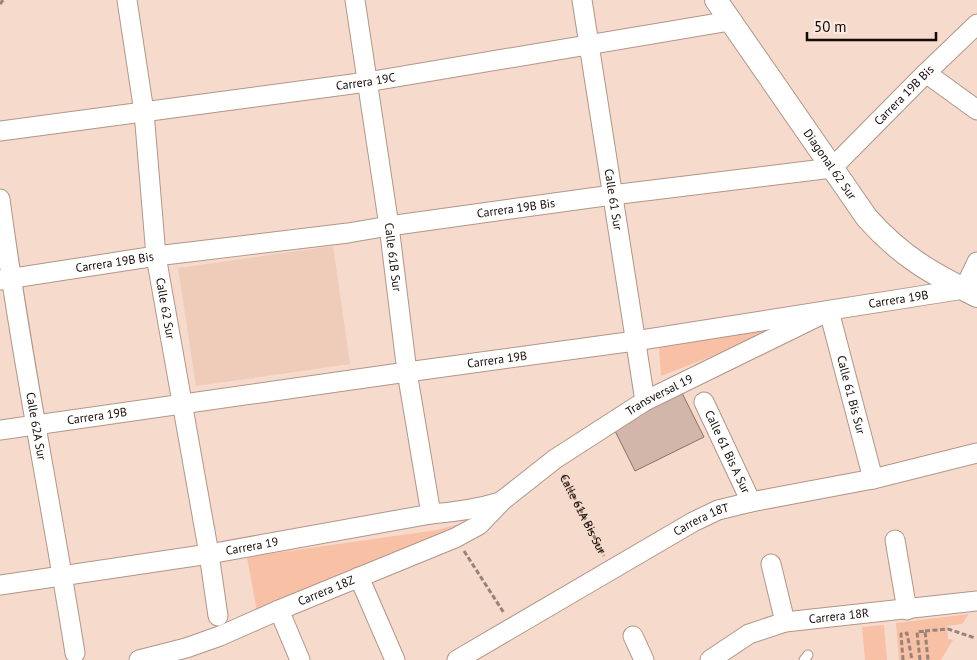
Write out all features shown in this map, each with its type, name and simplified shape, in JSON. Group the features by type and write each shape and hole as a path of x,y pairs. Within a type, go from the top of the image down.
{"street":[{"name":"Calle 62 Sur","path":"127,0 144,112 156,256 209,554 218,616"},
{"name":"Calle 61B Sur","path":"355,0 389,226 407,372 431,514"},
{"name":"Calle 61 Sur","path":"582,0 645,401"},
{"name":"Diagonal 62 Sur","path":"716,0 867,218 884,237 912,260 971,292"},
{"name":"Carrera 19C","path":"0,131 367,82 589,46 730,20"},
{"name":"Carrera 19B Bis","path":"5,280 156,256 348,233 612,195 832,168 977,24"},
{"path":"926,73 977,110"},
{"name":"Calle 62A Sur","path":"0,199 5,280 35,425 75,653"},
{"path":"971,292 977,262"},
{"name":"Carrera 19B","path":"0,430 971,292"},
{"name":"Transversal 19","path":"503,500 554,459 645,401 829,311"},
{"name":"Calle 61 Bis Sur","path":"829,311 873,479"},
{"name":"Calle 61 Bis A Sur","path":"704,402 751,502"},
{"name":"Carrera 18T","path":"457,660 693,522 718,510 873,479 977,454"},
{"name":"Carrera 19","path":"0,585 209,554 431,514 462,511 483,507 503,500"},
{"name":"Carrera 18Z","path":"139,660 210,640 455,538 479,525 503,500"},
{"path":"895,540 907,610"},
{"path":"771,564 785,622"},
{"path":"359,577 395,660"},
{"name":"Carrera 18R","path":"710,660 749,634 785,622 977,601"},
{"path":"279,610 300,660"},
{"path":"633,636 644,660"}],"path":[{"path":"0,4 3,0"},
{"name":"Calle 61A Bis Sur","path":"554,459 612,570"},
{"path":"455,538 514,626"},
{"path":"920,660 917,632 948,629 975,638"},
{"path":"925,631 928,660"},
{"path":"903,660 901,634 907,633 912,660"}],"shaded area":[{"path":"333,246 350,364 196,386 178,268"},
{"path":"792,325 661,376 659,348"},
{"path":"474,520 257,612 247,557 437,530"},
{"path":"969,614 962,624 947,626 948,639 953,640 941,660 899,660 896,623"},
{"path":"884,625 887,660 865,660 862,627"}],"building":[{"path":"682,393 704,437 635,471 613,427"}]}
